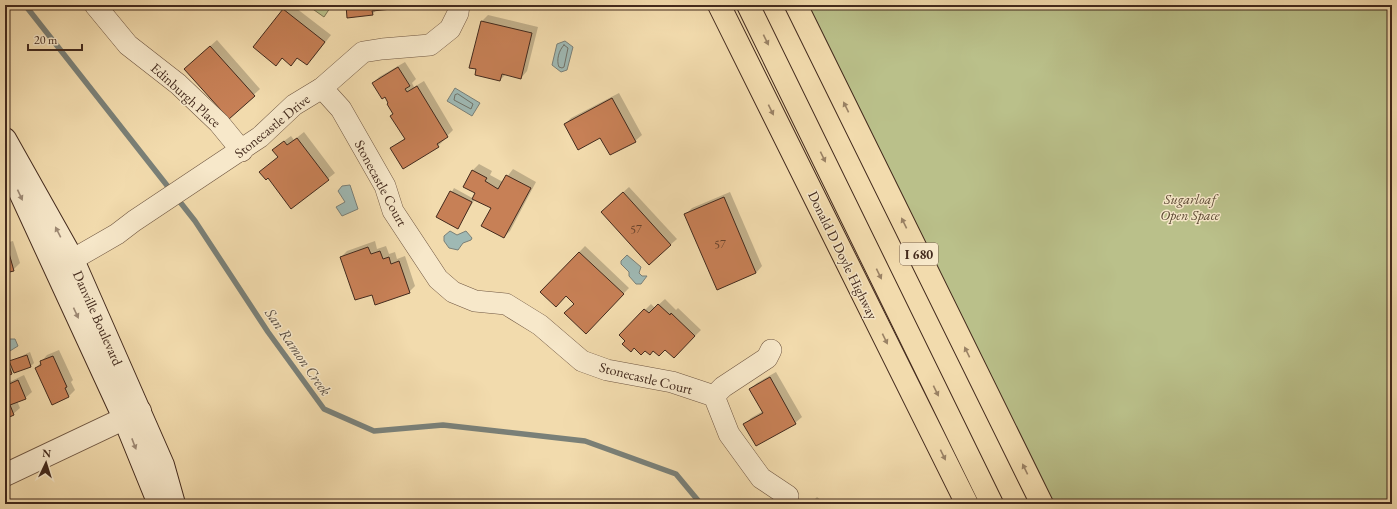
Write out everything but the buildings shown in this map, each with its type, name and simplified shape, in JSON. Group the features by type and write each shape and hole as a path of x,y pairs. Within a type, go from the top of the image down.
{"highway":[{"name":"Donald D Doyle Highway","path":"719,5 967,504"},
{"path":"748,5 992,504"},
{"name":"I 680","path":"796,5 1042,504"}],"main road":[{"name":"Danville Boulevard","path":"5,139 132,414 162,465 174,504"},
{"name":"Danville Boulevard","path":"5,159 64,265"},
{"name":"Danville Boulevard","path":"132,414 159,504"},
{"path":"5,475 132,414"}],"street":[{"name":"Edinburgh Place","path":"95,5 128,45 178,84 219,123 242,151"},
{"name":"Stonecastle Drive","path":"64,265 117,234 134,221 242,151 260,137 294,105 322,88 363,52 382,48 430,45 450,29 458,13 459,5"},
{"name":"Stonecastle Court","path":"322,88 345,115 385,186 393,211 438,279 453,292 475,301 506,304 540,325 582,361 607,370 672,382 714,396"},
{"path":"771,350 767,358 723,387 714,396 729,434 761,478 788,496"}],"green space":[{"path":"307,5 332,5 324,17"},
{"name":"Sugarloaf Open Space","path":"796,5 1392,5 1392,504 1042,504"}],"water":[{"path":"565,41 573,47 567,70 561,72 552,65 557,44"},
{"path":"455,88 480,103 472,116 447,101"},
{"path":"350,185 358,209 342,216 336,207 345,202 338,191 342,186"},
{"path":"450,231 457,235 466,231 472,238 471,240 463,243 458,250 449,248 444,241 444,236"},
{"path":"627,255 641,267 639,273 642,276 647,276 641,284 636,284 629,276 629,272 621,264 621,261"},
{"path":"8,339 15,339 18,346 5,354 5,342"}],"waterway":[{"name":"San Ramon Creek","path":"25,5 195,221 268,332 324,409 374,431 443,425 585,441 676,474 701,504"}]}
